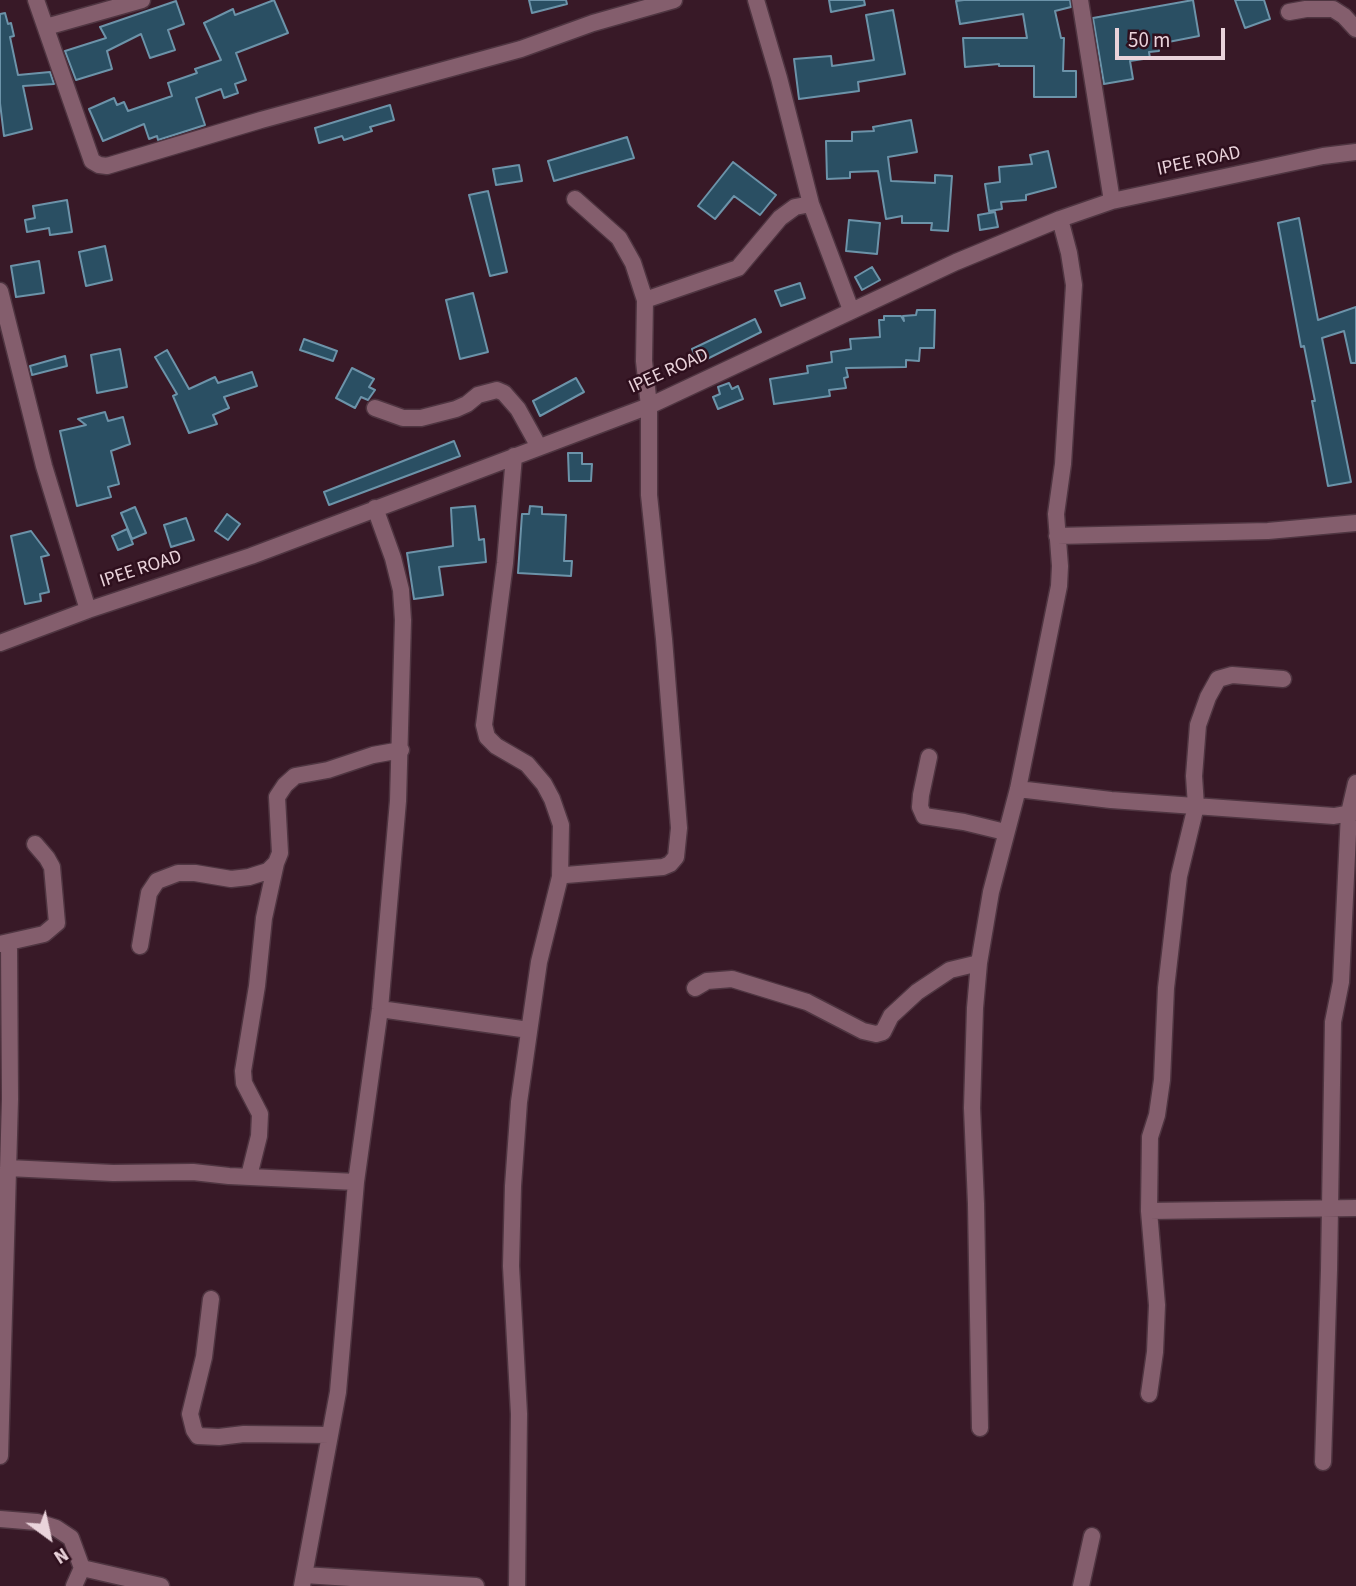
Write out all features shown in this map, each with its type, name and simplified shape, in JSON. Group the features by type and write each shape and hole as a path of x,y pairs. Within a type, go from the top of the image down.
{"street":[{"path":"36,0 93,161 107,166 261,120 522,49 593,23 674,0"},
{"path":"46,27 142,0"},
{"path":"756,0 811,204 851,310"},
{"path":"1084,0 1112,201"},
{"path":"1289,12 1334,9 1356,29"},
{"name":"IPEE ROAD","path":"0,643 88,610 251,556 649,406 956,262 1060,219 1112,201 1356,152"},
{"path":"560,877 566,874 663,867 676,857 679,828 649,495 649,406 644,361 645,300 633,263 618,239 575,199"},
{"path":"645,300 738,268 760,238 780,218 795,206 811,204"},
{"path":"980,1428 972,1108 979,963 990,892 1018,789 1059,586 1056,514 1063,464 1074,307 1069,253 1060,219"},
{"path":"0,291 5,338 88,610"},
{"path":"375,408 403,418 421,418 456,409 478,395 497,390 504,393 518,409 539,447"},
{"path":"514,456 505,562 484,725 487,737 496,746 527,764 544,784 561,825 560,877 539,962 519,1102 513,1199 511,1266 519,1414 517,1586"},
{"path":"375,508 401,590 401,750 380,1009 356,1181 338,1392 303,1581 476,1586"},
{"path":"1057,536 1268,531 1356,523"},
{"path":"1149,1394 1155,1352 1157,1305 1149,1211 1150,1137 1157,1115 1162,1080 1166,988 1179,876 1196,806 1194,776 1198,725 1208,697 1218,680 1232,675 1283,679"},
{"path":"249,1176 259,1136 260,1114 244,1083 243,1071 257,986 264,918 280,853 277,797 295,776 401,750"},
{"path":"929,757 920,807 924,816 1005,832"},
{"path":"1323,1462 1334,1022 1341,982 1356,783"},
{"path":"1018,789 1111,800 1334,816 1353,812"},
{"path":"0,1457 10,1099 5,944 44,934 57,923 52,867 35,844"},
{"path":"140,946 149,893 157,881 178,873 231,879 249,877 268,871 276,863"},
{"path":"695,988 707,981 732,979 807,1002 863,1031 876,1034 883,1032 891,1016 917,992 950,970 979,963"},
{"path":"380,1009 529,1030"},
{"path":"8,1168 113,1173 193,1172 356,1181"},
{"path":"1149,1211 1356,1208"},
{"path":"211,1299 204,1357 190,1414 198,1436 330,1435"},
{"path":"0,1519 37,1522 56,1528 71,1538 82,1568 74,1586"},
{"path":"1081,1586 1092,1535"},
{"path":"82,1568 161,1586"}],"building":[{"path":"274,0 288,33 236,53 246,80 235,84 238,93 224,98 221,89 196,98 205,125 158,140 157,136 149,139 144,124 103,141 89,109 114,98 117,105 124,102 128,111 172,96 168,83 197,73 195,69 221,60 204,23 233,9 235,15"},
{"path":"529,0 566,0 567,4 532,13"},
{"path":"829,0 864,0 865,5 831,12"},
{"path":"1070,0 1071,7 1055,11 1061,38 1064,38 1063,71 1076,71 1076,97 1034,97 1034,66 999,64 965,67 963,38 1027,38 1023,14 960,24 956,1"},
{"path":"1193,0 1199,36 1158,44 1159,51 1149,52 1150,58 1130,61 1133,79 1104,84 1093,18"},
{"path":"1235,0 1264,0 1270,19 1245,28"},
{"path":"176,1 184,24 168,30 175,50 150,58 141,34 107,51 112,69 76,80 65,51 106,38 100,27"},
{"path":"893,10 905,74 858,82 859,91 799,99 794,59 831,56 832,66 874,60 866,15"},
{"path":"5,13 14,36 10,37 18,75 50,72 54,84 23,86 32,129 4,136 0,103 0,14"},
{"path":"390,105 394,120 370,127 372,131 344,140 342,136 319,143 315,128"},
{"path":"911,120 917,152 888,157 891,181 935,183 935,175 952,176 948,231 931,230 932,223 902,223 902,216 886,219 878,171 850,172 850,178 827,179 826,141 852,141 852,132 874,131 873,127"},
{"path":"627,137 634,158 554,181 548,161"},
{"path":"1048,151 1056,187 1026,195 1026,200 1001,202 1002,209 989,211 985,184 1000,182 999,167 1032,164 1030,155"},
{"path":"733,162 776,195 760,215 734,196 715,219 698,206"},
{"path":"519,165 522,181 496,185 493,169"},
{"path":"488,191 507,272 490,276 469,195"},
{"path":"67,200 72,232 50,235 49,228 27,232 25,220 35,218 33,206"},
{"path":"995,212 998,227 980,230 978,215"},
{"path":"1299,218 1318,320 1356,307 1356,363 1351,363 1344,331 1322,338 1351,482 1328,486 1312,401 1315,401 1304,346 1301,347 1278,223"},
{"path":"849,220 880,223 877,254 846,251"},
{"path":"105,246 112,280 86,286 79,252"},
{"path":"39,261 44,293 16,297 11,266"},
{"path":"872,267 880,280 862,290 855,277"},
{"path":"800,283 805,298 781,306 775,291"},
{"path":"473,293 488,352 460,359 446,300"},
{"path":"917,310 935,310 934,348 920,348 919,361 906,360 906,367 846,368 846,388 829,390 830,396 774,404 770,379 808,373 807,366 832,362 831,352 851,349 850,339 880,337 879,320 884,320 884,316 901,316 904,321 903,316 916,315"},
{"path":"755,319 761,332 699,363 692,349"},
{"path":"304,339 337,351 333,361 300,350"},
{"path":"120,349 127,387 97,393 91,355"},
{"path":"167,350 189,389 215,377 218,383 252,372 257,386 224,397 229,408 213,415 217,424 189,433 173,396 177,394 155,357"},
{"path":"65,356 67,366 32,375 30,366"},
{"path":"352,368 374,379 369,387 375,390 368,400 361,397 355,408 336,398"},
{"path":"576,378 584,392 540,416 533,401"},
{"path":"729,383 732,389 738,386 743,399 718,409 713,397 720,394 718,387"},
{"path":"105,412 108,421 123,417 130,444 111,451 119,484 108,487 111,497 77,506 60,431 86,425 78,419"},
{"path":"454,441 460,456 329,505 324,492"},
{"path":"568,453 582,453 582,464 592,464 591,481 569,481"},
{"path":"475,506 479,540 484,539 486,562 439,567 443,595 414,599 407,553 453,546 451,508"},
{"path":"530,506 542,507 542,514 566,515 564,561 572,561 571,576 518,573 522,514 529,514"},
{"path":"135,507 146,533 132,539 121,513"},
{"path":"227,514 240,524 228,540 215,531"},
{"path":"186,518 194,540 171,547 164,525"},
{"path":"127,529 133,544 118,550 112,536"},
{"path":"31,531 49,555 41,557 49,592 40,594 41,601 25,604 11,536"}]}
